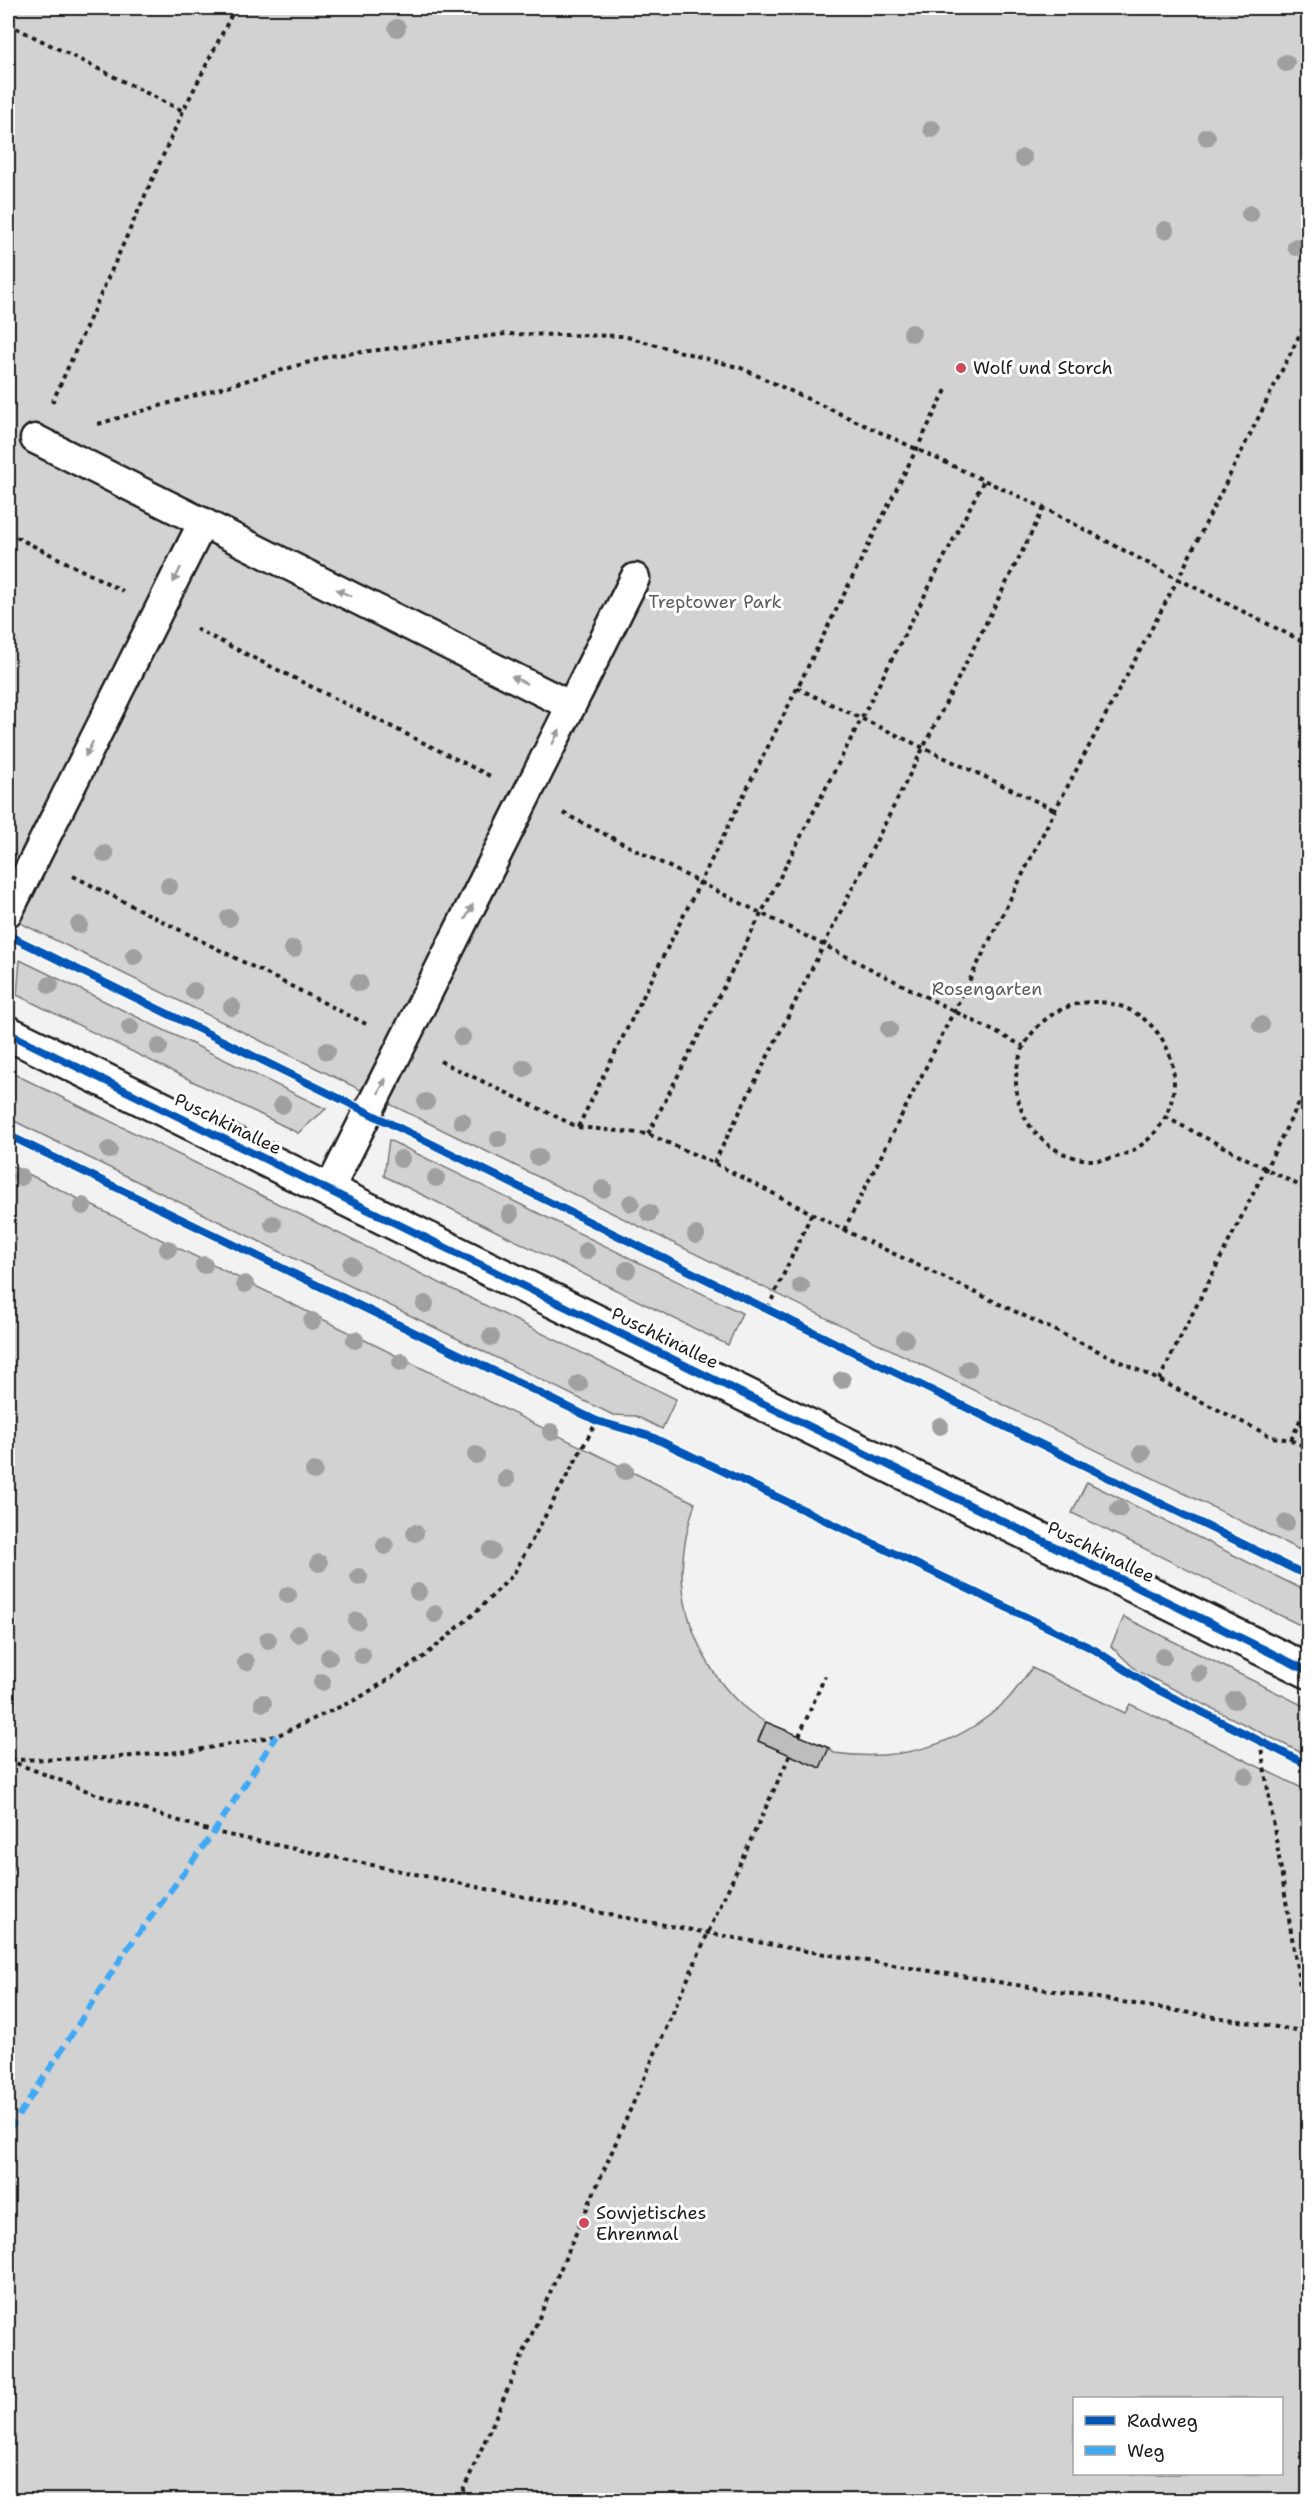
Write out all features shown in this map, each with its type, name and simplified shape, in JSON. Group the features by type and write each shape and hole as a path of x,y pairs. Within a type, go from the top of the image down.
{"main road":[{"name":"Puschkinallee","path":"8,1033 1308,1671"}],"lane":[{"path":"35,439 571,706"},
{"path":"8,912 203,522"},
{"path":"329,1190 635,578"}],"path":[{"path":"35,439 183,111 235,8"},
{"path":"8,24 183,111"},
{"path":"844,1230 1055,810 1178,579 1308,318"},
{"path":"35,439 123,417 330,356 506,334 623,336 741,368 1044,508 1308,644"},
{"path":"578,1127 947,388"},
{"path":"648,1134 984,480"},
{"path":"714,1162 1044,508"},
{"path":"8,533 1023,1046"},
{"path":"797,688 1055,810"},
{"path":"1083,1002 1103,1002 1133,1011 1152,1026 1159,1035 1171,1062 1172,1098 1165,1118 1150,1137 1129,1152 1111,1158 1094,1160 1076,1158 1051,1147 1037,1136 1020,1108 1016,1078 1023,1046 1041,1022 1062,1009 1083,1002"},
{"path":"1159,1380 1308,1085"},
{"path":"1165,1118 1308,1190"},
{"path":"768,1308 812,1214 1159,1380 1272,1437 1291,1440 1308,1449"},
{"path":"1291,1440 1308,1404"},
{"path":"8,1760 107,1758 191,1751 276,1736 359,1698 425,1656 476,1612 513,1575 597,1421"},
{"path":"799,1736 825,1676"},
{"path":"8,1760 98,1795 214,1832 707,1935 1308,2033 1260,1741"},
{"path":"459,2500 707,1935 790,1755"}],"green space":[{"name":"Treptower Park","path":"8,8 1308,8 1308,1554 8,917"},
{"path":"20,960 326,1109 298,1133 17,995"},
{"path":"8,1071 676,1399 662,1429 636,1416 613,1415 8,1118"},
{"path":"389,1140 742,1313 728,1345 384,1176"},
{"path":"8,1164 695,1503 686,1536 682,1571 687,1612 694,1633 713,1672 726,1689 757,1717 774,1726 829,1748 834,1753 881,1755 904,1753 926,1748 968,1730 1006,1701 1032,1668 1125,1713 1130,1704 1308,1791 1308,2500 8,2500"},
{"path":"1087,1482 1308,1592 1308,1629 1072,1513"},
{"path":"1124,1617 1308,1708 1308,1756 1137,1671 1111,1646"}],"building":[{"path":"766,1722 829,1748 820,1768 758,1741"}],"marked path":[{"path":"8,2131 125,1952 214,1832 276,1736"}],"cycle path":[{"path":"8,935 1308,1576"},
{"path":"8,1033 1308,1671"},
{"path":"8,1135 597,1421 650,1436 1095,1650 1152,1687 1308,1765"}],"place":[{"name":"Wolf und Storch","path":"961,368"},
{"name":"Sowjetisches Ehrenmal","path":"584,2223"}],"park label":[{"name":"Rosengarten","path":"987,989"}]}
